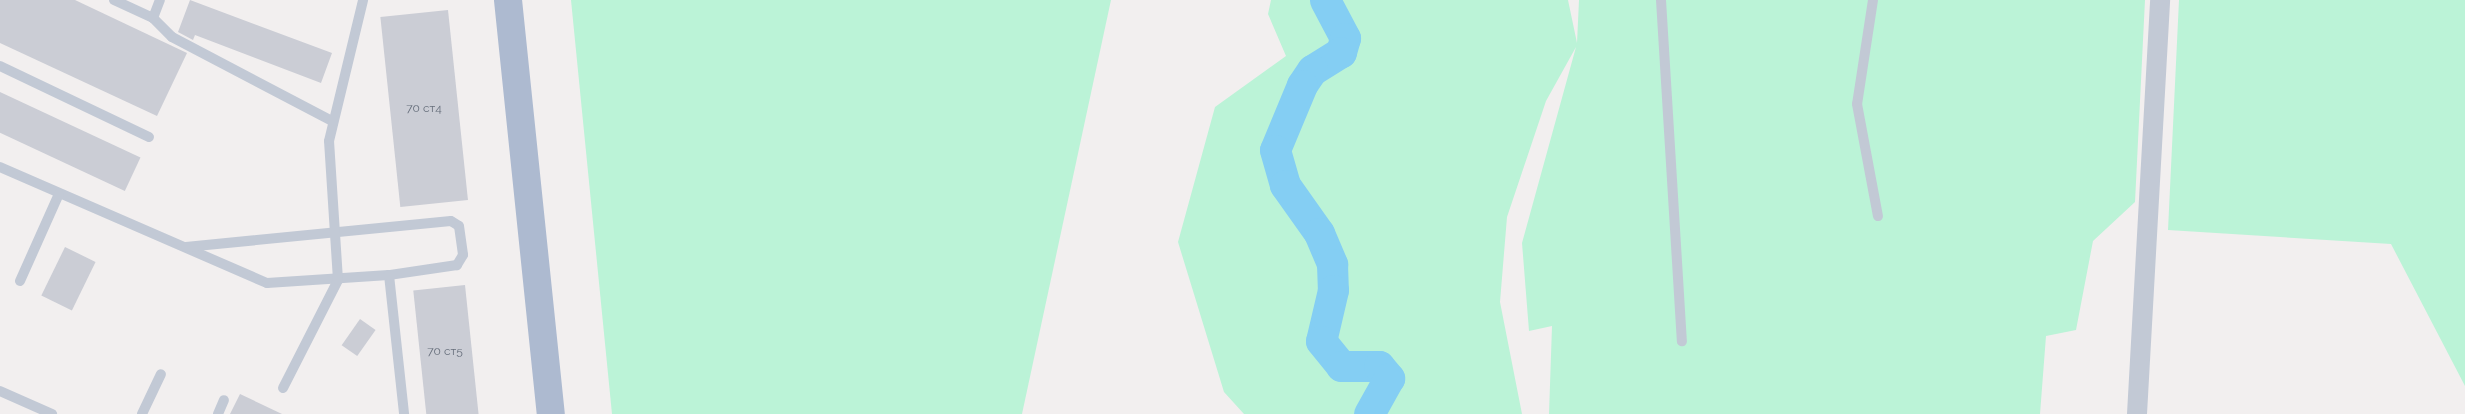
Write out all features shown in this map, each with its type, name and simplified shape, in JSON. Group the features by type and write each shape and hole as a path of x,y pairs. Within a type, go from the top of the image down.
{"main road":[{"path":"508,0 551,414"}],"street":[{"path":"2137,414 2160,0"}],"lane":[{"path":"114,0 153,18 172,37 332,121"},
{"path":"153,18 160,0"},
{"path":"283,388 338,280 333,233 328,141 363,0"},
{"path":"1661,0 1682,341"},
{"path":"1873,0 1857,104 1878,216"},
{"path":"0,66 149,137"},
{"path":"0,167 59,194 184,248 267,283 338,280 389,275 457,265 463,255 459,226 451,221 184,248"},
{"path":"20,281 59,194"},
{"path":"389,275 404,414"},
{"path":"142,414 161,374"},
{"path":"0,391 52,414"},
{"path":"218,414 224,400"}],"green space":[{"path":"571,0 1111,0 1022,414 612,414"},
{"path":"1271,0 1568,0 1577,43 1579,0 2145,0 2135,202 2093,241 2076,330 2046,336 2040,414 1549,414 1552,326 1529,331 1522,243 1576,47 1546,101 1507,217 1500,302 1522,414 1244,414 1224,392 1178,242 1215,107 1286,56 1268,14"},
{"path":"2179,0 2465,0 2465,386 2391,244 2168,230"}],"building":[{"path":"0,0 75,0 187,53 157,116 0,43"},
{"path":"190,0 332,53 321,83 195,35 193,40 178,32"},
{"path":"448,10 468,200 400,207 380,17"},
{"path":"0,92 140,158 125,191 0,133"},
{"path":"65,247 96,262 72,310 41,296"},
{"path":"465,285 479,414 426,414 413,290"},
{"path":"360,319 376,330 357,356 342,345"},
{"path":"240,394 282,414 230,414"}],"waterway":[{"path":"1325,0 1345,38 1341,52 1312,70 1302,85 1275,150 1285,185 1319,233 1332,264 1333,290 1321,341 1341,366 1379,366 1389,378 1369,414"}]}
